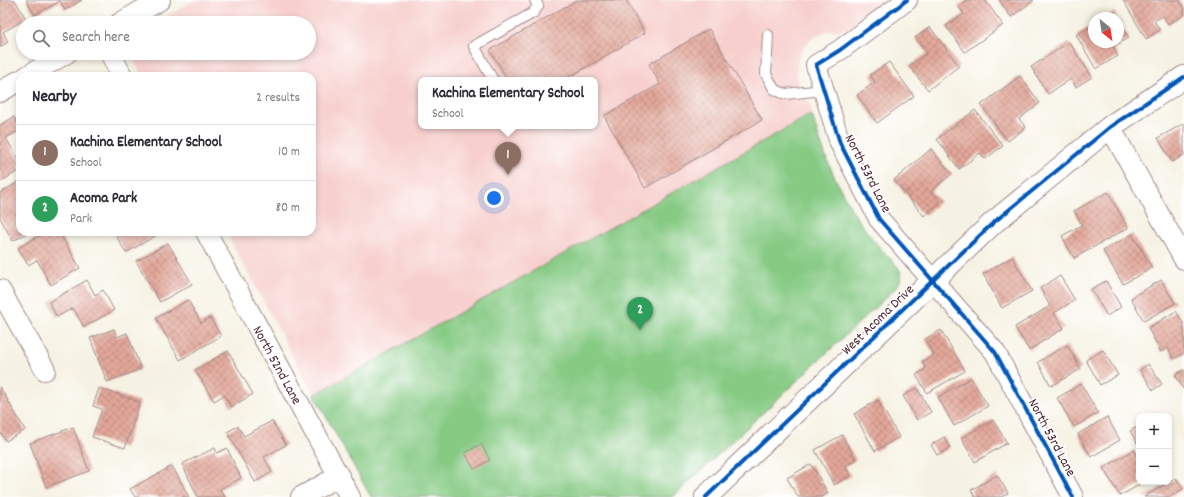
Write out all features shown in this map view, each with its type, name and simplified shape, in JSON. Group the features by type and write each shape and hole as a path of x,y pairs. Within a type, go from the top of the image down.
{"street":[{"path":"132,16 160,0"},
{"name":"North 53rd Lane","path":"907,0 840,50 816,65 840,143 879,219 995,352 1073,497"},
{"path":"34,72 55,60"},
{"path":"114,60 120,72"},
{"name":"West Acoma Drive","path":"706,497 993,223 1110,127 1184,77"},
{"path":"0,92 16,82"},
{"path":"1110,127 1184,259"},
{"name":"North 52nd Lane","path":"208,236 350,497"},
{"path":"0,290 44,370"},
{"path":"301,497 339,476"}],"lane":[{"path":"492,77 474,46 533,12 538,6 535,0"},
{"path":"768,35 766,74 774,89 785,94 824,90"}],"shaded area":[{"path":"195,0 887,0 847,29 828,31 818,35 810,40 804,47 798,59 797,78 799,87 810,104 812,115 314,395 228,236 316,236 316,72 140,72 134,60 316,60 316,16 166,16"}],"green space":[{"path":"812,115 826,157 845,199 866,231 899,268 901,275 900,282 896,288 673,497 371,497 314,395"}],"building":[{"path":"0,0 15,0 24,16 16,16 16,25 3,32 8,42 0,47"},
{"path":"26,0 82,0 65,10 60,1 35,15"},
{"path":"577,0 626,0 645,33 569,77 506,77 490,50"},
{"path":"967,0 985,0 1003,25 965,52 946,26 964,14 958,6"},
{"path":"999,0 1034,0 1011,17"},
{"path":"1123,0 1179,0 1184,8 1184,15 1168,24 1163,16 1154,21 1160,30 1146,39"},
{"path":"930,27 959,66 928,90 909,66 927,53 915,38"},
{"path":"1088,28 1088,48 1114,48 1118,56 1096,69 1076,35"},
{"path":"709,29 762,120 645,188 604,116 660,84 649,64"},
{"path":"1124,29 1129,38 1124,41"},
{"path":"1069,42 1092,77 1076,87 1071,79 1048,94 1031,67"},
{"path":"889,62 914,96 877,123 857,95 875,82 870,75"},
{"path":"1020,76 1040,103 1019,119 1026,127 1008,141 981,105"},
{"path":"975,110 1003,146 985,159 980,153 959,169 937,139"},
{"path":"14,117 16,120 16,132 6,138 16,155 16,172 0,182 0,125"},
{"path":"1184,123 1184,155 1172,162 1158,138"},
{"path":"931,149 952,174 931,191 940,202 924,216 894,180"},
{"path":"16,183 16,236 22,236 13,241 0,218 0,193"},
{"path":"1108,192 1128,228 1074,258 1062,236 1082,225 1074,211"},
{"path":"1132,234 1152,268 1123,284 1103,251"},
{"path":"39,236 61,236 80,268 51,285 37,260 28,265 18,248"},
{"path":"116,236 155,236 126,253"},
{"path":"168,243 192,284 160,302 136,261"},
{"path":"1012,257 1032,291 1002,308 983,274"},
{"path":"1060,276 1075,300 1054,313 1064,328 1029,350 1015,327 1050,306 1040,288"},
{"path":"87,280 95,295 103,290 114,310 84,327 73,308 57,317 49,302"},
{"path":"1161,280 1175,303 1144,321 1131,298"},
{"path":"1106,281 1121,307 1107,316 1091,289"},
{"path":"188,300 201,323 210,318 221,336 180,360 156,318"},
{"path":"1176,311 1184,325 1184,353 1174,359 1168,348 1161,352 1148,328"},
{"path":"114,329 117,337 127,333 141,369 107,382 90,338"},
{"path":"941,330 965,371 927,393 916,375 926,369 922,362 934,355 925,339"},
{"path":"1067,345 1081,369 1051,386 1038,362"},
{"path":"1103,350 1118,375 1100,385 1086,360"},
{"path":"228,351 253,394 231,407 224,395 214,401 195,370"},
{"path":"1148,364 1162,384 1153,390 1140,370"},
{"path":"1184,370 1184,390 1175,375"},
{"path":"971,378 988,406 954,426 938,397"},
{"path":"1081,384 1098,413 1074,427 1057,398"},
{"path":"0,387 25,430 6,441 0,432"},
{"path":"99,388 140,402 125,448 92,437 102,409 93,406"},
{"path":"917,388 931,412 917,420 903,396"},
{"path":"878,400 899,437 875,451 854,414"},
{"path":"1107,417 1120,440 1091,457 1078,434"},
{"path":"993,420 1007,443 975,462 961,438"},
{"path":"272,421 286,445 264,457 272,472 255,482 227,432 238,426 244,436"},
{"path":"73,427 89,471 46,487 30,443"},
{"path":"1136,428 1136,441 1130,431"},
{"path":"842,435 856,460 845,466 851,476 834,485 815,450"},
{"path":"944,437 950,448 937,455 931,445"},
{"path":"481,444 490,460 474,469 465,453"},
{"path":"215,448 217,453 227,448 241,478 220,489 225,497 198,497 182,464"},
{"path":"1134,450 1136,453 1136,485 1139,485 1120,496 1103,468"},
{"path":"811,464 828,493 822,497 798,497 787,478"},
{"path":"172,466 189,497 135,497 130,489"},
{"path":"997,475 1008,493 1002,497 975,497 971,490"},
{"path":"1176,478 1183,489 1169,497 1144,497 1164,485 1172,485 1172,480"}],"cycle path":[{"path":"907,0 840,50 816,65 840,143 879,219 995,352 1073,497"},
{"path":"706,497 993,223 1110,127 1184,77"}],"place":[{"name":"Kachina Elementary School","path":"508,175"},
{"name":"Acoma Park","path":"640,330"}]}
